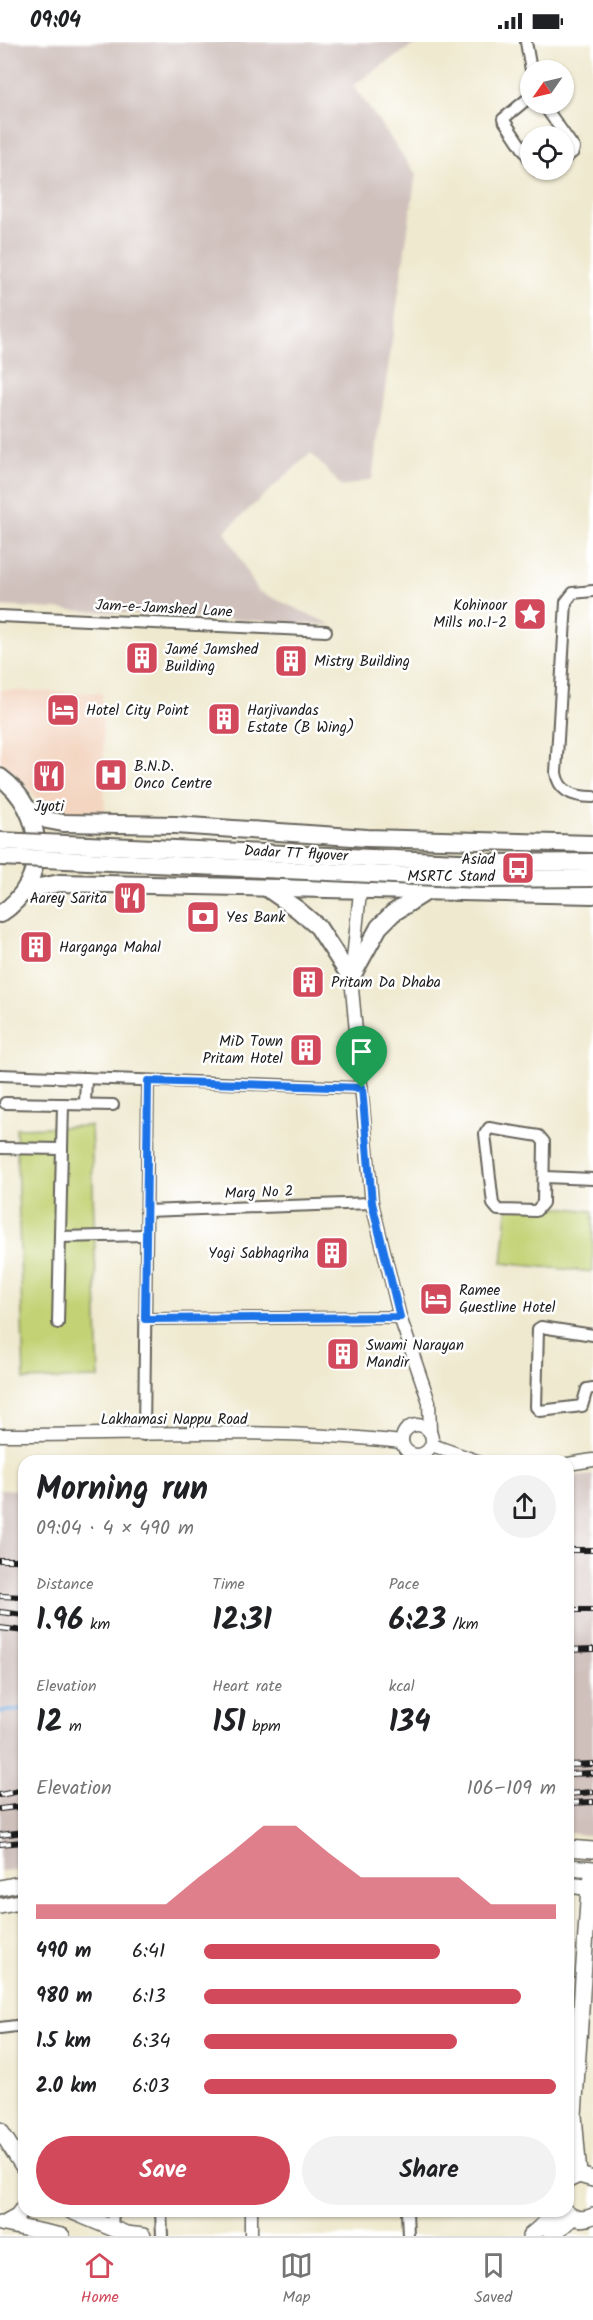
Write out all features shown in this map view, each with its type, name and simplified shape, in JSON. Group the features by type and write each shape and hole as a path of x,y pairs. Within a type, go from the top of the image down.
{"highway":[{"path":"0,777 13,787 29,809 36,830 37,852 32,874 21,894 0,914"},
{"path":"29,809 47,820 63,823 175,825 359,838 593,844"},
{"path":"175,825 178,886"},
{"name":"Dadar TT flyover","path":"0,841 480,862 593,862"},
{"path":"520,842 523,894"},
{"name":"Dadar TT flyover","path":"0,857 480,879 593,878"},
{"path":"21,894 39,887 60,884 593,896"},
{"path":"268,889 318,927 351,978 380,927 393,913 426,892"}],"main road":[{"path":"574,1848 593,1850"},
{"path":"574,1867 593,1869"},
{"path":"574,1884 592,1883 574,2115 580,2178"},
{"path":"0,1888 18,1884"},
{"path":"0,1888 18,1890"},
{"path":"0,1906 18,1902"},
{"path":"0,1906 18,1907"},
{"path":"0,2130 18,2161"},
{"path":"2,2223 18,2214"},
{"path":"574,2216 580,2219 593,2216"},
{"path":"85,2217 126,2234 142,2236"},
{"path":"530,2236 560,2217"},
{"path":"551,2236 563,2217"},
{"path":"2,2223 61,2236"}],"street":[{"path":"526,42 529,60"},
{"path":"520,105 503,119 520,144"},
{"path":"593,591 573,593 566,602 556,773 561,786 569,793 577,797 593,797"},
{"name":"Jam-e-Jamshed Lane","path":"0,616 326,631"},
{"path":"359,838 361,891 351,978 372,1203 400,1317 429,1402 432,1445 426,1453 417,1455 407,1452 402,1442 404,1432 412,1425 422,1425 430,1431"},
{"path":"0,1075 362,1088"},
{"path":"85,1104 86,1078"},
{"path":"144,1435 148,1081"},
{"path":"5,1103 113,1105"},
{"path":"58,1323 63,1104"},
{"path":"489,1128 539,1136 544,1143 545,1177 543,1203 536,1211 498,1210 493,1204 485,1134 489,1128"},
{"path":"0,1148 62,1149"},
{"path":"545,1177 593,1179"},
{"name":"Marg No 2","path":"146,1211 372,1203"},
{"path":"60,1237 146,1235"},
{"path":"145,1319 400,1317"},
{"path":"593,1335 541,1327 538,1329 536,1407 540,1411 582,1406 587,1389 593,1388"},
{"name":"Lakhamasi Nappu Road","path":"0,1434 262,1433 348,1436 402,1442"},
{"path":"432,1445 460,1455"},
{"path":"574,1463 593,1460"},
{"path":"0,2028 18,2026"},
{"path":"112,2228 113,2217"},
{"path":"161,2217 162,2236"},
{"path":"251,2217 251,2236"},
{"path":"407,2217 408,2236"}],"shaded area":[{"path":"0,42 418,42 353,85 416,174 372,479 342,487 311,453 225,531 258,591 332,625 0,606"},
{"path":"0,690 102,693 105,813 56,815 42,806 25,784 12,772 0,766"},
{"path":"593,1475 593,1836 574,1834 574,1477"},
{"path":"0,1489 18,1490 18,1870 0,1871"}],"green space":[{"path":"91,1126 99,1378 24,1380 16,1128"},
{"path":"508,1202 593,1211 593,1272 502,1263"}],"waterway":[{"path":"0,1712 18,1710"}],"railway":[{"path":"574,1550 593,1550"},
{"path":"0,1560 18,1560"},
{"path":"0,1596 18,1597"},
{"path":"574,1610 593,1610"},
{"path":"0,1612 18,1614"},
{"path":"0,1628 18,1630"},
{"path":"574,1650 593,1649"},
{"path":"574,1765 593,1764"},
{"path":"574,1774 593,1773"},
{"path":"0,1795 18,1791"},
{"path":"574,1794 593,1792"},
{"path":"574,1803 593,1802"},
{"path":"0,1809 18,1807"},
{"path":"0,1835 18,1833"},
{"path":"0,1844 18,1842"}],"place":[{"name":"Kohinoor Mills no.1-2","path":"530,614"},
{"name":"Jamé Jamshed Building","path":"142,658"},
{"name":"Mistry Building","path":"291,661"},
{"name":"Hotel City Point","path":"63,710"},
{"name":"Harjivandas Estate (B Wing)","path":"224,719"},
{"name":"B.N.D. Onco Centre","path":"111,775"},
{"name":"Jyoti","path":"49,776"},
{"name":"Asiad MSRTC Stand","path":"518,868"},
{"name":"Aarey Sarita","path":"130,898"},
{"name":"Yes Bank","path":"203,917"},
{"name":"Harganga Mahal","path":"36,947"},
{"name":"Pritam Da Dhaba","path":"308,982"},
{"name":"MiD Town Pritam Hotel","path":"306,1050"},
{"name":"Yogi Sabhagriha","path":"332,1253"},
{"name":"Ramee Guestline Hotel","path":"436,1299"},
{"name":"Swami Narayan Mandir","path":"343,1354"}],"route":[{"path":"148,1081 362,1088 372,1203 400,1317 145,1319 148,1081"}]}
